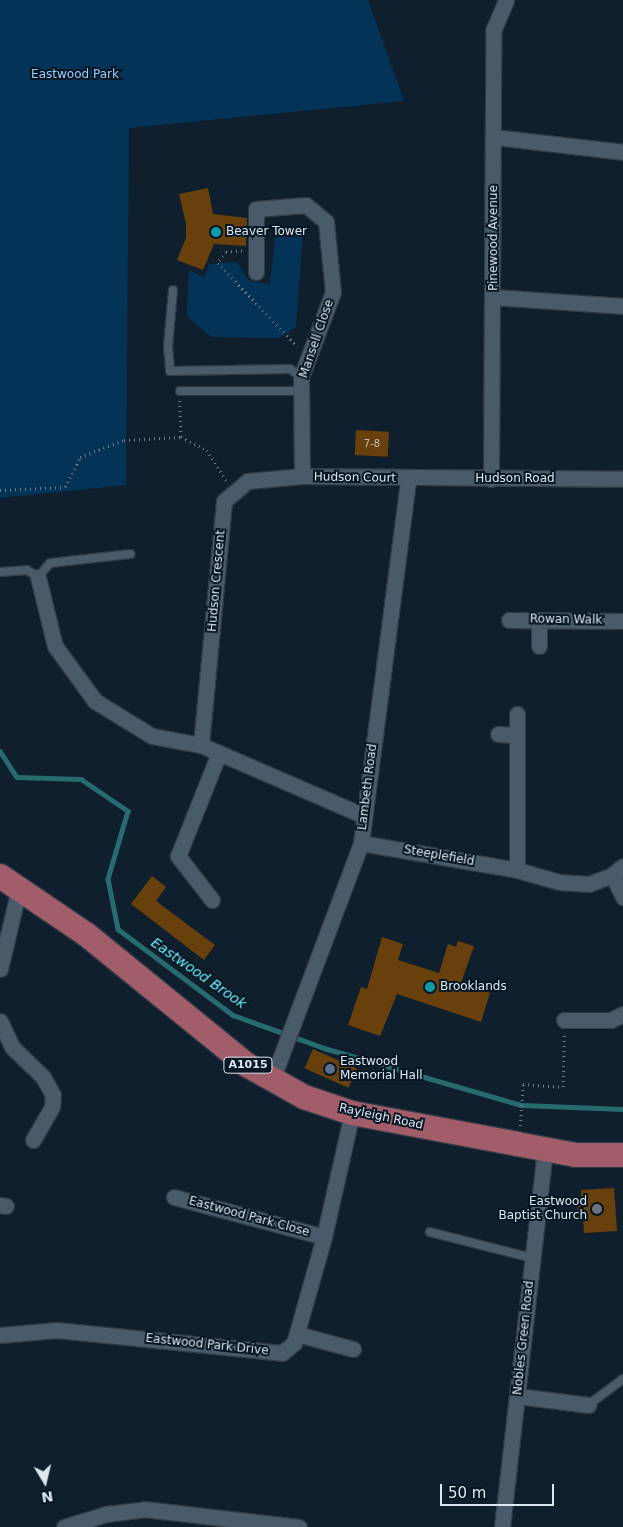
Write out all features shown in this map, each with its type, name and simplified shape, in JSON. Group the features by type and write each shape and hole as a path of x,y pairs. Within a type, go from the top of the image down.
{"main road":[{"name":"Rayleigh Road","path":"10,882 87,935 248,1065 304,1097 352,1113 546,1149 576,1154 623,1155"}],"street":[{"name":"Pinewood Avenue","path":"491,478 494,297 493,31 503,1"},
{"path":"494,137 623,152"},
{"name":"Mansell Close","path":"256,272 256,209 306,205 326,222 333,292 308,358 301,384 302,476"},
{"path":"494,297 623,306"},
{"name":"Hudson Court","path":"302,476 408,479"},
{"name":"Hudson Crescent","path":"201,745 224,501 248,481 302,476"},
{"name":"Hudson Road","path":"408,479 623,479"},
{"name":"Lambeth Road","path":"272,1080 361,842 408,479"},
{"path":"38,576 55,646 95,701 152,736 201,745 364,816"},
{"name":"Rowan Walk","path":"509,620 623,621"},
{"path":"539,620 539,646"},
{"path":"517,714 517,870"},
{"path":"498,734 516,734"},
{"path":"212,900 178,856 219,753"},
{"name":"Steeplefield","path":"361,842 517,870 559,882 589,884 618,871 623,897"},
{"path":"0,969 10,882"},
{"path":"564,1020 611,1020 623,1014"},
{"path":"0,1020 12,1047 50,1087 52,1107 33,1140"},
{"name":"Eastwood Park Drive","path":"0,1335 57,1330 282,1353 294,1343 297,1334 324,1237 352,1113"},
{"name":"Nobles Green Road","path":"502,1527 546,1149"},
{"name":"Eastwood Park Close","path":"174,1197 324,1237"},
{"path":"297,1334 353,1349"},
{"path":"518,1396 588,1405"},
{"path":"64,1527 106,1514 144,1510 233,1523 299,1527"}],"lane":[{"path":"172,290 168,346 170,371 290,369 301,384"},
{"path":"180,391 301,384"},
{"path":"0,572 27,570 38,576 50,563 130,554"},
{"path":"430,1232 532,1258"},
{"path":"588,1405 623,1379"}],"path":[{"path":"256,251 226,252 218,263 308,358"},
{"path":"0,490 64,487 80,457 124,440 181,436 207,450 233,494"},
{"path":"521,1114 523,1084 563,1087 564,1020"}],"green space":[{"name":"Eastwood Park","path":"0,0 368,0 404,101 129,128 126,485 0,498"},
{"path":"276,229 303,231 296,327 279,338 211,337 187,316 189,270 204,278 209,264 237,262 249,281 270,284"}],"building":[{"name":"Beaver Tower","path":"208,188 213,214 247,218 246,246 214,244 203,270 177,260 186,238 186,224 179,194"},
{"path":"356,430 389,432 388,457 355,455"},
{"path":"152,876 166,887 156,901 215,945 204,960 131,904"},
{"name":"Brooklands","path":"382,937 403,944 398,960 439,973 448,944 456,947 458,941 474,946 461,983 490,993 481,1022 397,994 380,1036 348,1025 361,987 367,989"},
{"name":"Eastwood Memorial Hall","path":"313,1049 357,1069 348,1088 304,1068"},
{"name":"Eastwood Baptist Church","path":"614,1188 617,1231 584,1233 583,1217 578,1217 577,1201 581,1201 581,1190"}],"waterway":[{"name":"Eastwood Brook","path":"0,751 17,777 81,779 128,811 108,879 118,929 233,1015 324,1048 522,1105 623,1109"}],"place":[{"name":"Beaver Tower","path":"216,232"},
{"name":"Brooklands","path":"430,987"},
{"name":"Eastwood Memorial Hall","path":"330,1069"},
{"name":"Eastwood Baptist Church","path":"597,1209"}]}
